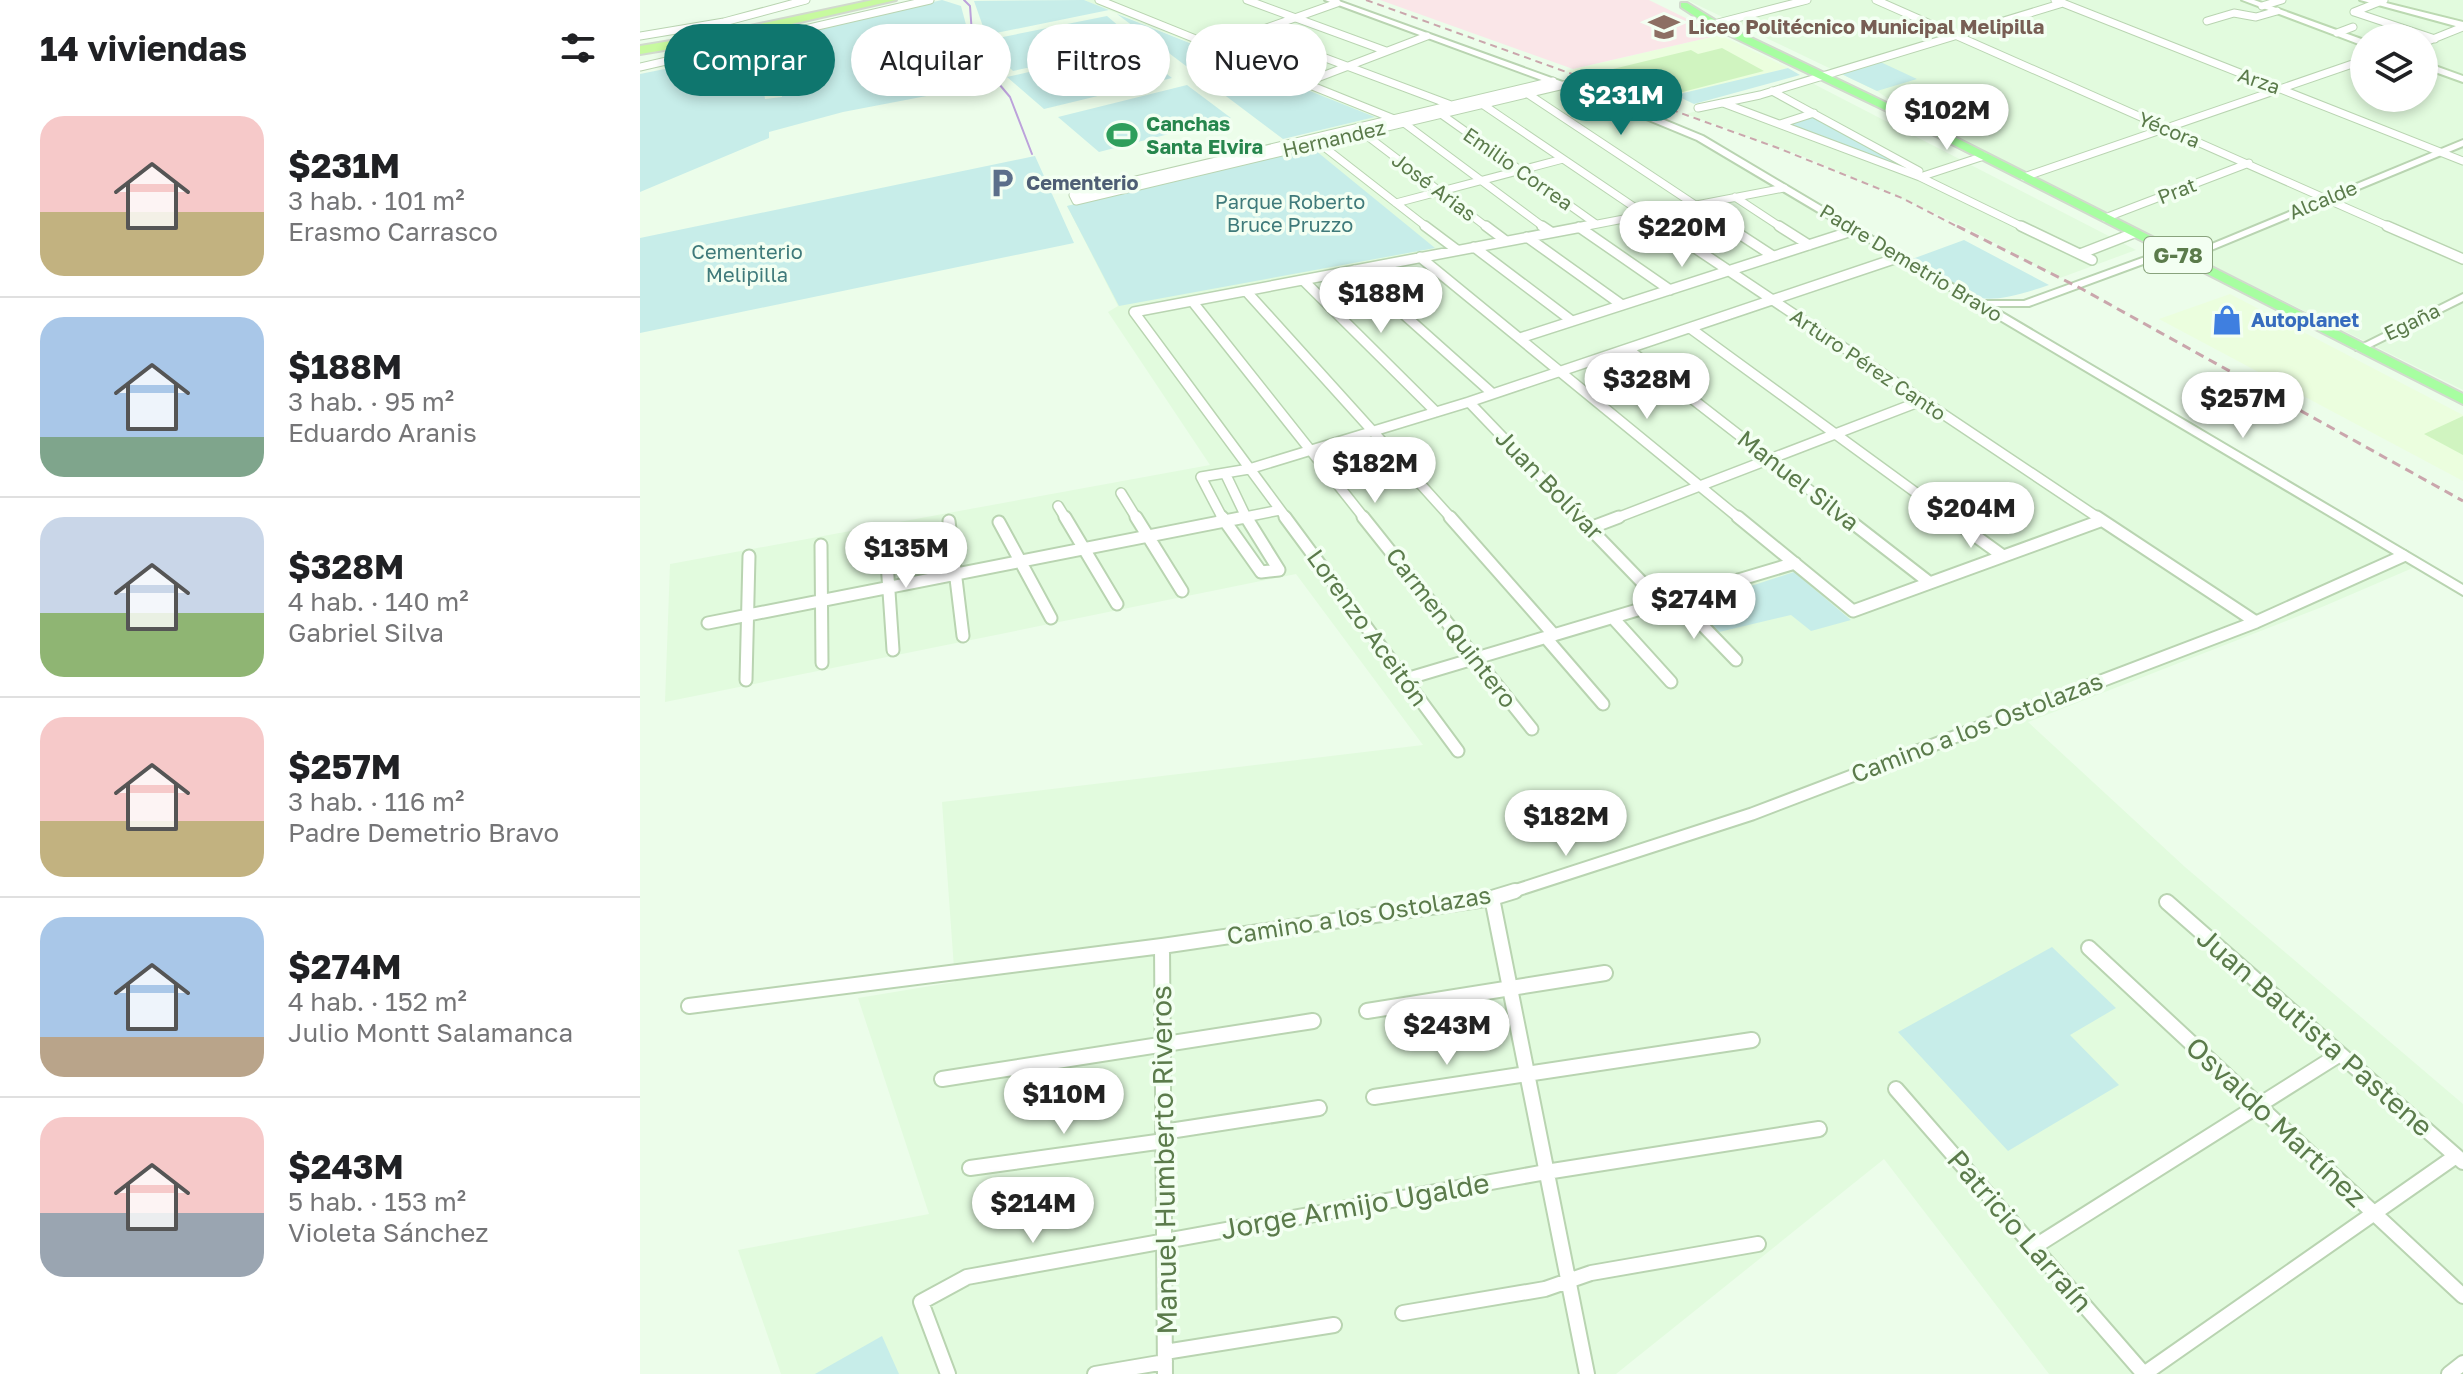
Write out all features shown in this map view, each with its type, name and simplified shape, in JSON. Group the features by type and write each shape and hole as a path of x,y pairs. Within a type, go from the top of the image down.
{"highway":[{"path":"640,39 725,28 863,0"},
{"path":"640,49 863,0"},
{"path":"640,49 728,35 888,1"},
{"path":"640,60 786,28 888,1"}],"main road":[{"name":"G-78","path":"1672,0 2463,400"},
{"path":"2246,0 2350,38"},
{"path":"2364,0 2379,1 2463,26"},
{"path":"2438,70 2463,79"}],"street":[{"path":"640,39 724,22 806,0"},
{"path":"640,67 930,0"},
{"path":"1099,0 1186,36"},
{"path":"1247,0 1386,51"},
{"path":"1719,23 1807,0"},
{"name":"Yécora","path":"1876,0 2463,259"},
{"name":"Arza","path":"2055,0 2463,161"},
{"path":"1698,108 1772,91 2075,0"},
{"path":"2262,6 2282,0"},
{"path":"2379,1 2354,12 2390,24"},
{"path":"1278,24 1333,2"},
{"name":"Padre Demetrio Bravo","path":"1333,2 1680,129 2463,591"},
{"path":"2207,21 2234,13 2256,17 2277,11"},
{"path":"2438,38 2463,26"},
{"path":"2337,33 2350,28"},
{"path":"1327,74 1427,36"},
{"path":"1327,58 1451,105"},
{"path":"2024,177 2350,65"},
{"name":"Hernandez","path":"1553,81 1451,105 1400,121 1362,132 1319,143 1076,201 1073,195 1400,121 1441,114 1564,85"},
{"path":"1772,91 1923,176 2092,260"},
{"path":"1327,92 1400,121 1551,232"},
{"path":"1528,94 1773,256"},
{"path":"1723,103 1923,176 1984,156"},
{"name":"Arturo Pérez Canto","path":"1482,104 2100,521 2256,622"},
{"path":"1780,124 1814,113"},
{"name":"Emilio Correa","path":"1441,114 1596,224"},
{"name":"José Arias","path":"1362,132 1506,241"},
{"path":"1319,143 1457,250"},
{"name":"Alcalde","path":"2004,319 2328,198 2463,143"},
{"path":"1396,203 1563,159"},
{"name":"Prat","path":"2105,218 2249,163"},
{"path":"1192,301 1784,188"},
{"path":"1735,197 1809,245"},
{"name":"Emilio Correa","path":"1579,227 1670,290"},
{"path":"1520,338 1855,230"},
{"path":"2080,254 2134,233"},
{"path":"1527,237 1622,305"},
{"name":"José Arias","path":"1474,247 1572,321"},
{"name":"Alcalde","path":"1979,303 2025,304 2176,254"},
{"path":"1420,257 1853,611 2100,521"},
{"path":"1224,472 1246,517 1279,570 1261,572 1225,522 1201,477 1224,472 1249,469 1469,402 1900,257"},
{"path":"1354,270 1493,394"},
{"path":"1303,280 1436,412"},
{"path":"1246,291 1375,431 1603,704"},
{"name":"Egaña","path":"2360,348 2463,297"},
{"name":"Lorenzo Aceitón","path":"1192,301 1134,312 1458,751"},
{"name":"Carmen Quintero","path":"1192,301 1532,729"},
{"path":"1690,328 2003,556"},
{"name":"Manuel Silva","path":"1628,349 1930,583"},
{"path":"1590,528 1921,401"},
{"name":"Juan Bolívar","path":"1469,402 1662,603"},
{"path":"1121,493 1182,591"},
{"path":"1058,506 1117,604"},
{"path":"708,623 1280,510"},
{"path":"949,521 963,636"},
{"path":"999,522 1051,618"},
{"path":"885,533 893,650"},
{"path":"821,545 822,663"},
{"path":"746,680 749,556"},
{"name":"Camino a los Ostolazas","path":"689,1006 1162,946 1492,898 1572,875 1752,814 2256,622 2403,556"},
{"path":"1406,679 1795,563"},
{"path":"1677,599 1736,660"},
{"path":"1613,618 1671,682"},
{"path":"1492,898 1587,1374"},
{"name":"Juan Bautista Pastene","path":"2167,902 2460,1159"},
{"name":"Manuel Humberto Riveros","path":"1162,946 1165,1363"},
{"name":"Osvaldo Martínez","path":"2089,948 2463,1296"},
{"path":"1367,1011 1605,973"},
{"path":"942,1079 1313,1021"},
{"path":"1374,1097 1752,1040"},
{"path":"2034,1247 2340,1054"},
{"name":"Patricio Larraín","path":"1896,1089 2144,1374"},
{"path":"970,1168 1319,1108"},
{"name":"Jorge Armijo Ugalde","path":"948,1374 921,1302 967,1277 1546,1172 1819,1129"},
{"path":"2144,1374 2374,1213 2460,1159"},
{"path":"1403,1313 1545,1289 1591,1273 1758,1244"},
{"path":"1095,1374 1165,1363 1334,1325"},
{"path":"2449,1374 2463,1363"}],"shaded area":[{"path":"1084,0 1325,0 1680,126 2415,567 2322,607 2028,722 2185,867 2463,1104 2463,1374 2049,1374 1884,1159 1616,1374 781,1374 738,1250 929,1214 858,998 955,982 942,802 1423,745 1296,574 665,702 670,564 1210,465 1108,312 1118,306 1067,206 1315,145 1303,135 1374,117 1322,96 1327,96 1327,24 1186,24 1186,41 1170,35 1170,24 1143,24"},
{"path":"1380,0 1649,0 1720,35 1573,69"},
{"path":"1687,0 2463,0 2463,390 1914,117 1877,91"},
{"path":"1720,35 1788,68 1652,101 1566,71"},
{"path":"1808,81 2136,250 2060,278 1965,227 1888,192 1802,156 1686,114"},
{"path":"2230,294 2463,415 2463,481 2159,319"}],"green space":[{"path":"942,0 961,6 966,24 851,24 851,96 926,96 843,112 769,132 769,138 640,192 640,74 664,69 664,96 765,96 765,99 835,96 835,24"},
{"path":"1084,0 1109,10 1027,24 1027,27 1011,30 1011,24 982,24 974,1"},
{"path":"1117,14 1142,24 1130,24"},
{"path":"1107,16 1116,24 1067,24"},
{"path":"1027,32 1027,68 1011,69 1011,35"},
{"path":"1170,35 1186,42 1186,66 1170,54"},
{"path":"1874,59 1917,79 1877,91 1835,71"},
{"path":"1788,68 1800,75 1694,104 1675,95"},
{"path":"1027,72 1027,94 1011,80 1011,76"},
{"name":"Canchas Santa Elvira","path":"1186,85 1186,96 1202,96 1231,118 1099,152 1058,117 1143,96 1170,96 1170,89"},
{"path":"1029,96 1098,96 1044,109"},
{"path":"1226,96 1322,96 1375,117 1283,139"},
{"path":"1813,116 1909,166 1903,168 1787,124"},
{"name":"Parque Roberto Bruce Pruzzo","path":"1310,146 1435,248 1119,306 1067,206"},
{"name":"Cementerio Melipilla","path":"1035,156 1074,243 640,333 640,238"},
{"path":"1964,240 2049,285 2004,297 1973,297 1904,262"},
{"path":"1794,572 1851,620 1811,631 1791,615 1719,632 1694,603 1742,585 1745,588"},
{"path":"2052,947 2116,1008 2070,1035 2119,1085 2008,1151 1898,1032"},
{"path":"882,1336 899,1374 815,1374"}],"building":[{"path":"1722,48 1764,71 1667,96 1657,95 1613,69 1691,50 1698,54"},
{"path":"2463,416 2463,455 2424,434"}],"waterway":[{"path":"964,0 970,6 972,34 992,56 994,78 1010,97 1032,154"}],"railway":[{"path":"1366,0 1778,148 1902,198 1960,228"},
{"path":"1957,226 2082,289 2463,501"}],"place":[{"name":"Liceo Politécnico Municipal Melipilla","path":"1664,27"},
{"name":"Canchas Santa Elvira","path":"1122,135"},
{"name":"Cementerio","path":"1002,183"},
{"name":"Autoplanet","path":"2227,320"}]}
